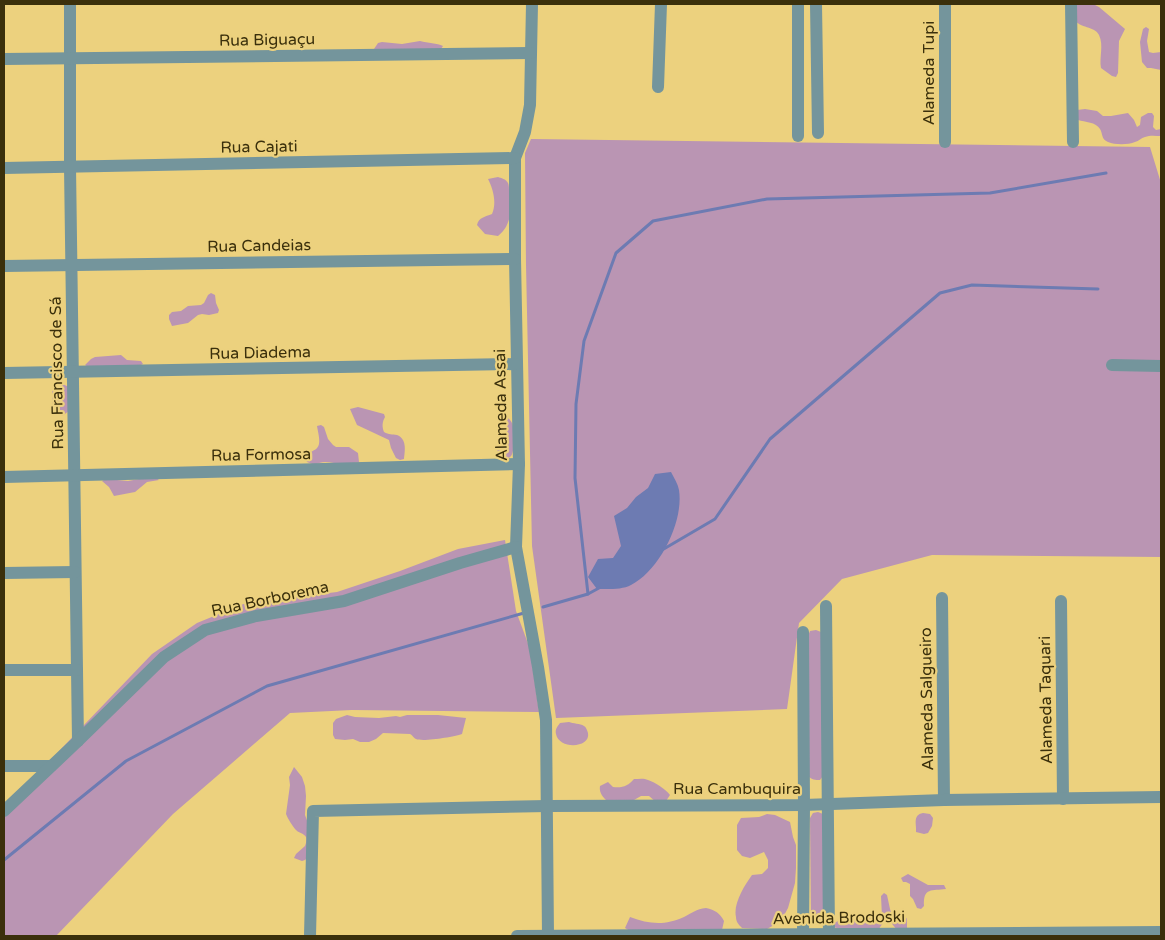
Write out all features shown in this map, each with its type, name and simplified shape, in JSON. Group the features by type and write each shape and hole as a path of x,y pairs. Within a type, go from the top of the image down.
{"street":[{"name":"Rua Francisco de Sá","path":"70,4 70,168 78,742"},
{"name":"Alameda Assai","path":"532,4 530,105 525,132 515,158 516,364 519,464 516,547 546,720 548,936"},
{"path":"658,87 660,4"},
{"path":"798,4 798,136"},
{"path":"816,4 818,134"},
{"name":"Alameda Tupi","path":"945,4 945,142"},
{"path":"1070,4 1073,142"},
{"name":"Rua Biguaçu","path":"4,59 531,53"},
{"name":"Rua Cajati","path":"4,168 515,158"},
{"name":"Rua Candeias","path":"4,266 515,259"},
{"name":"Rua Diadema","path":"4,373 516,364"},
{"path":"1112,365 1161,366"},
{"name":"Rua Formosa","path":"4,476 74,476 519,464"},
{"name":"Rua Borborema","path":"4,811 164,658 205,630 256,616 344,601 460,562 516,547"},
{"path":"4,573 75,572"},
{"name":"Alameda Salgueiro","path":"942,598 944,800"},
{"name":"Alameda Taquari","path":"1061,601 1063,799"},
{"path":"826,606 830,935"},
{"path":"803,632 803,935"},
{"path":"4,670 77,670"},
{"path":"4,766 51,766"},
{"name":"Rua Cambuquira","path":"310,936 313,811 547,806 804,805 944,800 1161,797"},
{"name":"Avenida Brodoski","path":"517,936 1161,932"}],"shaded area":[{"path":"1073,4 1093,4 1125,29 1119,41 1118,73 1116,77 1101,68 1101,43 1099,35 1094,30 1077,23 1074,18"},
{"path":"1146,27 1149,29 1147,41 1149,52 1161,52 1161,70 1147,68 1142,62 1140,42 1143,29"},
{"path":"420,41 443,46 441,49 374,49 378,43 382,42 402,44"},
{"path":"1077,110 1097,111 1103,116 1128,113 1137,127 1140,125 1141,117 1152,113 1154,116 1153,127 1156,130 1161,129 1161,136 1147,136 1136,142 1125,144 1108,142 1104,139 1096,125 1078,120"},
{"path":"531,139 1150,147 1161,183 1161,557 932,555 842,579 799,623 787,709 556,718 532,546 525,153"},
{"path":"498,177 505,180 508,184 511,209 506,227 498,236 485,234 477,225 481,219 492,214 494,196 488,179"},
{"path":"211,293 215,295 218,313 198,315 188,323 172,326 169,315 172,312 181,311 188,306 201,305"},
{"path":"121,355 127,360 141,361 143,364 139,366 88,367 85,365 95,357"},
{"path":"58,382 69,387 69,411 62,416 54,414 52,411 52,393"},
{"path":"358,407 384,414 384,432 397,435 402,439 405,445 404,459 396,458 389,440 357,425 350,409"},
{"path":"503,415 511,422 514,430 513,450 508,458 504,458 498,453 497,448 500,437 498,424"},
{"path":"321,425 324,427 328,439 333,445 336,447 349,447 358,453 359,462 343,464 325,462 315,465 307,462 306,456 318,447 317,426"},
{"path":"156,478 159,480 147,482 135,492 114,496 109,487 102,481 106,479 128,481"},
{"path":"505,540 516,611 530,649 539,712 352,710 290,713 173,814 56,936 4,936 4,805 39,772 152,654 197,623 246,603 337,592 458,549"},
{"path":"816,630 821,632 823,776 820,780 814,780 808,776 808,636 810,631"},
{"path":"347,715 379,718 407,715 438,715 466,718 462,734 445,738 420,740 415,739 410,734 383,733 369,742 360,742 353,739 335,739 333,723 336,719"},
{"path":"560,723 581,724 585,727 588,738 585,742 568,745 558,739 556,734 557,727"},
{"path":"294,767 302,777 306,796 305,815 308,823 307,858 302,861 294,858 305,846 306,837 295,829 286,814 290,785 289,777"},
{"path":"634,779 651,781 670,795 666,801 656,802 649,796 641,796 634,800 606,800 601,794 600,786 608,782 613,787 620,787 627,785"},
{"path":"813,813 823,814 826,921 823,925 813,924 811,921 810,818"},
{"path":"923,813 930,814 933,818 932,826 928,833 924,834 916,832 916,818"},
{"path":"767,814 775,815 790,822 796,845 795,883 788,908 781,921 767,929 742,928 736,919 736,906 752,875 762,874 768,868 768,860 764,852 750,858 742,856 737,850 737,825 741,818 759,817"},
{"path":"908,874 928,885 944,885 946,889 929,891 925,896 924,906 921,909 917,908 910,896 910,884 903,882 901,878"},
{"path":"884,893 887,895 892,915 905,916 907,919 907,931 897,930 889,920 882,917 881,896"},
{"path":"706,908 715,911 721,916 724,921 722,930 632,932 625,928 630,917 663,923 677,920 697,910"},
{"path":"869,918 880,920 883,923 878,930 833,927 834,923 842,920"}],"water":[{"path":"671,472 676,481 680,503 673,530 660,557 651,569 631,585 619,588 597,589 588,577 598,559 613,558 621,546 614,516 627,508 636,497 648,488 655,474"}],"waterway":[{"path":"588,594 575,478 576,404 584,341 616,253 653,221 767,199 990,193 1106,173"},
{"path":"662,550 715,519 770,439 940,293 972,285 1098,289"},
{"path":"543,607 588,594 599,588"},
{"path":"4,860 126,761 267,686 524,613"}]}
